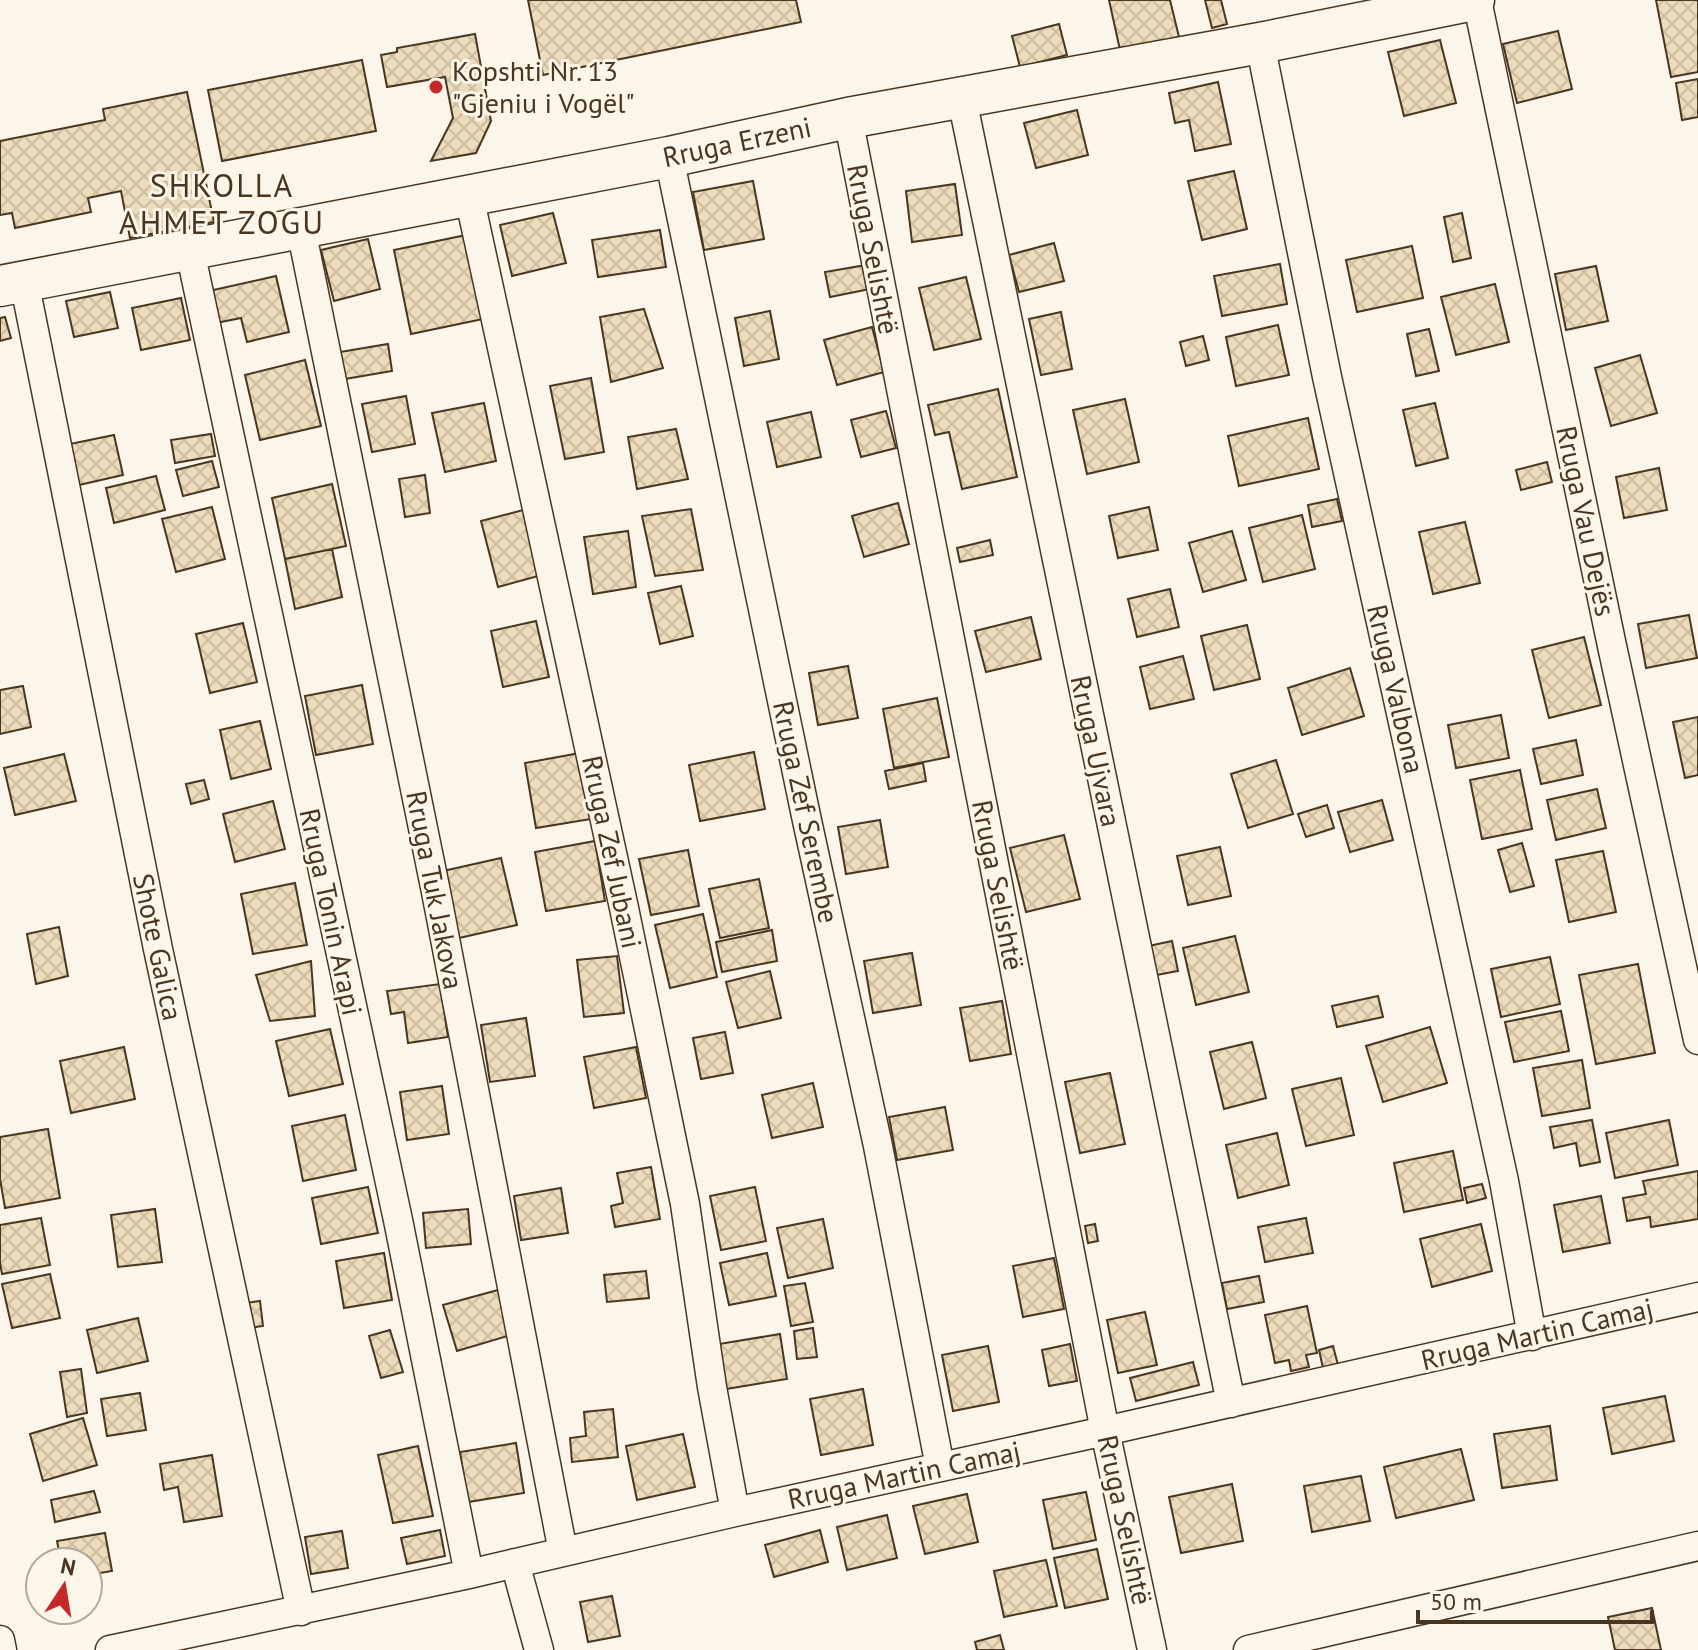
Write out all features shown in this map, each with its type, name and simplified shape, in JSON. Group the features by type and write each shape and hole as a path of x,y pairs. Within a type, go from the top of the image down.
{"street":[{"name":"Rruga Erzeni","path":"12,284 669,157 848,118 1476,0"},
{"name":"Rruga Vau Dejës","path":"1476,0 1698,1040"},
{"name":"Rruga Valbona","path":"1260,43 1358,524 1504,1181 1532,1336"},
{"name":"Rruga Ujvara","path":"962,99 1231,1403"},
{"name":"Rruga Selishtë","path":"848,118 1105,1431 1152,1650"},
{"name":"Rruga Zef Serembe","path":"669,157 878,1146 940,1467"},
{"name":"Rruga Zef Jubani","path":"469,196 685,1204 712,1387 735,1512"},
{"name":"Rruga Tuk Jakova","path":"301,229 436,892 563,1552"},
{"name":"Rruga Tonin Arapi","path":"190,251 398,1220 469,1574"},
{"name":"Shote Galica","path":"12,284 301,1611"},
{"name":"Rruga Martin Camaj","path":"110,1650 469,1574 1698,1297"},
{"path":"1248,1650 1698,1546"},
{"path":"515,1563 539,1650"},
{"path":"0,1640 2,1650"}],"building":[{"path":"528,0 796,0 801,22 543,75"},
{"path":"1109,0 1170,0 1179,37 1120,50"},
{"path":"1205,0 1221,0 1227,24 1212,28"},
{"path":"1656,0 1698,0 1698,72 1671,77"},
{"path":"1059,24 1067,55 1020,67 1012,36"},
{"path":"1558,31 1572,89 1517,103 1503,44"},
{"path":"475,34 491,121 476,153 431,161 453,118 445,77 387,87 381,55 397,52 397,48"},
{"path":"1440,40 1456,103 1404,116 1388,52"},
{"path":"362,60 376,131 222,161 208,90"},
{"path":"1698,79 1698,117 1682,120 1676,83"},
{"path":"1218,82 1231,144 1195,151 1189,120 1175,123 1169,93"},
{"path":"187,92 214,222 130,238 121,191 88,198 91,212 15,228 12,213 0,215 0,141 105,120 103,109"},
{"path":"1077,110 1088,155 1036,168 1024,123"},
{"path":"1234,171 1247,229 1202,240 1188,181"},
{"path":"753,181 764,239 704,250 693,192"},
{"path":"955,184 962,235 912,242 906,191"},
{"path":"553,213 566,263 512,276 500,225"},
{"path":"1462,213 1471,258 1453,262 1444,217"},
{"path":"660,230 666,267 598,277 592,240"},
{"path":"466,235 483,319 411,334 394,250"},
{"path":"368,239 380,289 334,301 321,250"},
{"path":"1054,243 1064,281 1019,292 1009,255"},
{"path":"1412,246 1423,298 1357,312 1346,260"},
{"path":"1280,264 1287,304 1222,316 1214,276"},
{"path":"866,265 870,289 830,297 825,272"},
{"path":"1596,266 1608,321 1566,330 1555,274"},
{"path":"276,276 289,332 247,342 241,318 216,323 209,291"},
{"path":"966,277 981,339 934,350 919,288"},
{"path":"1495,284 1509,342 1456,355 1441,297"},
{"path":"110,292 118,328 74,337 66,301"},
{"path":"181,298 190,340 141,350 132,308"},
{"path":"644,309 663,368 611,382 600,317"},
{"path":"770,311 779,359 744,366 735,318"},
{"path":"1061,312 1072,369 1041,375 1029,319"},
{"path":"5,317 11,338 0,341 0,318"},
{"path":"1278,325 1289,375 1236,386 1226,337"},
{"path":"872,327 884,372 837,385 824,340"},
{"path":"1429,329 1439,371 1416,376 1407,334"},
{"path":"1203,336 1209,360 1186,366 1180,342"},
{"path":"388,344 392,371 339,380 334,353"},
{"path":"1640,355 1657,413 1611,426 1595,368"},
{"path":"305,360 321,426 260,440 245,375"},
{"path":"591,378 604,452 565,459 550,386"},
{"path":"998,389 1017,477 962,489 949,432 935,435 928,405"},
{"path":"406,396 415,444 372,452 362,404"},
{"path":"1125,399 1139,462 1087,474 1073,410"},
{"path":"484,403 496,461 445,472 432,413"},
{"path":"1435,403 1448,458 1416,466 1403,410"},
{"path":"886,411 896,448 861,457 851,420"},
{"path":"811,412 821,457 777,467 767,422"},
{"path":"1308,418 1319,469 1239,486 1228,436"},
{"path":"676,429 688,479 637,489 628,437"},
{"path":"211,434 215,456 175,463 171,440"},
{"path":"114,435 123,475 79,485 70,444"},
{"path":"212,461 219,487 183,496 176,470"},
{"path":"1547,462 1552,482 1521,490 1516,470"},
{"path":"1659,468 1667,510 1624,518 1616,477"},
{"path":"425,475 430,513 405,517 399,479"},
{"path":"156,476 165,510 114,523 106,488"},
{"path":"332,484 346,546 285,559 272,498"},
{"path":"1337,499 1342,521 1312,527 1308,505"},
{"path":"898,503 909,544 864,557 852,516"},
{"path":"212,507 225,559 176,572 162,519"},
{"path":"1149,507 1158,550 1118,558 1109,516"},
{"path":"531,508 549,573 498,587 481,521"},
{"path":"691,509 703,570 655,576 642,516"},
{"path":"1302,515 1315,569 1263,582 1249,528"},
{"path":"1465,522 1480,583 1433,594 1419,532"},
{"path":"628,531 636,587 593,594 584,537"},
{"path":"1232,531 1246,580 1203,592 1189,543"},
{"path":"990,540 993,555 960,562 957,548"},
{"path":"332,549 342,597 295,609 285,559"},
{"path":"681,586 693,636 660,644 648,593"},
{"path":"1170,589 1179,627 1137,637 1128,599"},
{"path":"1689,615 1697,658 1646,668 1638,624"},
{"path":"1031,617 1041,659 986,672 975,631"},
{"path":"536,621 549,677 503,687 491,631"},
{"path":"243,623 257,682 210,693 196,634"},
{"path":"1247,625 1260,679 1214,690 1201,636"},
{"path":"1584,637 1601,705 1549,718 1532,650"},
{"path":"1183,656 1194,699 1150,709 1140,667"},
{"path":"848,666 858,718 818,725 809,673"},
{"path":"1350,668 1364,716 1302,735 1288,688"},
{"path":"362,685 373,744 316,755 305,696"},
{"path":"23,686 31,727 0,734 0,690"},
{"path":"937,698 949,757 894,768 883,709"},
{"path":"1501,715 1509,758 1456,768 1448,725"},
{"path":"1698,717 1698,775 1685,778 1673,722"},
{"path":"260,721 271,769 231,779 220,730"},
{"path":"1576,740 1583,775 1541,784 1533,749"},
{"path":"754,752 765,809 700,821 689,765"},
{"path":"580,753 591,819 536,828 525,763"},
{"path":"64,754 76,801 15,815 4,768"},
{"path":"1276,760 1293,814 1248,828 1231,774"},
{"path":"923,763 926,781 889,789 885,771"},
{"path":"1520,770 1532,829 1482,839 1470,780"},
{"path":"204,780 209,799 191,804 186,784"},
{"path":"1597,789 1606,828 1556,840 1547,800"},
{"path":"1382,800 1393,840 1350,852 1338,812"},
{"path":"273,801 285,849 235,862 223,814"},
{"path":"1327,805 1334,828 1306,837 1298,814"},
{"path":"880,820 888,867 846,874 838,827"},
{"path":"1064,835 1080,899 1026,912 1010,848"},
{"path":"595,841 605,901 546,911 535,852"},
{"path":"1522,843 1534,886 1510,892 1498,850"},
{"path":"1220,847 1231,896 1188,905 1177,856"},
{"path":"688,850 699,906 651,915 639,859"},
{"path":"1603,851 1616,912 1569,922 1556,860"},
{"path":"501,858 517,925 459,938 443,871"},
{"path":"759,879 769,928 720,938 709,889"},
{"path":"295,883 307,945 253,954 241,894"},
{"path":"703,914 717,977 670,988 655,925"},
{"path":"59,927 68,976 36,984 27,934"},
{"path":"772,930 777,961 722,972 716,942"},
{"path":"1235,936 1249,992 1196,1005 1183,948"},
{"path":"1172,941 1178,971 1151,976 1144,947"},
{"path":"912,953 921,1005 873,1013 864,961"},
{"path":"617,956 624,1013 584,1017 577,960"},
{"path":"1550,957 1560,1004 1501,1017 1491,969"},
{"path":"311,961 315,1016 270,1021 256,975"},
{"path":"1638,964 1655,1053 1596,1064 1579,975"},
{"path":"770,971 781,1018 738,1028 726,982"},
{"path":"440,984 448,1037 408,1043 404,1012 391,1014 387,991"},
{"path":"1378,996 1383,1017 1337,1027 1332,1006"},
{"path":"1002,1001 1011,1054 970,1061 960,1008"},
{"path":"1561,1011 1569,1051 1514,1062 1505,1022"},
{"path":"526,1018 535,1076 490,1082 481,1025"},
{"path":"1430,1027 1447,1083 1383,1102 1366,1046"},
{"path":"330,1029 343,1084 289,1096 276,1041"},
{"path":"725,1032 733,1073 701,1079 693,1038"},
{"path":"1252,1042 1266,1098 1224,1109 1210,1052"},
{"path":"124,1047 135,1099 71,1113 60,1061"},
{"path":"636,1047 646,1098 594,1108 584,1057"},
{"path":"1582,1060 1590,1108 1542,1116 1533,1068"},
{"path":"1110,1073 1125,1144 1080,1153 1065,1082"},
{"path":"1341,1078 1354,1135 1306,1146 1292,1089"},
{"path":"813,1083 823,1127 772,1138 762,1095"},
{"path":"442,1086 449,1134 407,1140 400,1092"},
{"path":"945,1107 953,1150 897,1160 889,1117"},
{"path":"345,1115 356,1170 303,1181 292,1126"},
{"path":"1592,1120 1600,1162 1580,1166 1576,1143 1554,1148 1550,1127"},
{"path":"1669,1120 1678,1165 1615,1178 1606,1133"},
{"path":"48,1129 60,1198 5,1208 0,1179 0,1137"},
{"path":"1277,1133 1289,1185 1238,1198 1226,1145"},
{"path":"1453,1151 1463,1200 1404,1212 1394,1163"},
{"path":"651,1167 660,1219 615,1227 611,1206 623,1203 617,1173"},
{"path":"1698,1171 1698,1219 1651,1227 1650,1217 1627,1221 1623,1198 1646,1194 1643,1181"},
{"path":"1482,1184 1486,1198 1467,1203 1464,1188"},
{"path":"368,1187 378,1233 321,1244 312,1198"},
{"path":"755,1187 766,1241 721,1250 710,1196"},
{"path":"561,1188 568,1233 521,1240 514,1196"},
{"path":"1601,1196 1610,1243 1563,1252 1554,1205"},
{"path":"155,1209 162,1262 118,1267 111,1215"},
{"path":"468,1209 471,1244 426,1248 423,1213"},
{"path":"41,1218 50,1265 2,1274 0,1225"},
{"path":"1306,1218 1313,1253 1265,1262 1258,1227"},
{"path":"823,1219 833,1268 788,1278 777,1228"},
{"path":"1095,1224 1098,1241 1088,1243 1085,1226"},
{"path":"1481,1224 1492,1271 1432,1287 1420,1239"},
{"path":"384,1253 392,1300 344,1308 336,1261"},
{"path":"767,1253 776,1296 729,1305 720,1263"},
{"path":"1054,1258 1064,1309 1023,1317 1013,1266"},
{"path":"646,1271 649,1298 607,1302 604,1275"},
{"path":"50,1274 60,1318 12,1328 2,1284"},
{"path":"1259,1276 1264,1302 1227,1309 1222,1283"},
{"path":"805,1283 813,1322 791,1326 784,1286"},
{"path":"498,1290 511,1335 457,1351 443,1305"},
{"path":"260,1301 263,1326 249,1328 245,1303"},
{"path":"1307,1306 1317,1353 1306,1355 1309,1367 1291,1371 1289,1360 1275,1363 1265,1315"},
{"path":"1145,1312 1157,1365 1118,1373 1107,1320"},
{"path":"138,1318 148,1361 97,1373 87,1330"},
{"path":"813,1328 817,1357 797,1359 794,1331"},
{"path":"390,1330 403,1372 381,1378 369,1336"},
{"path":"780,1334 787,1379 726,1389 719,1344"},
{"path":"1070,1344 1077,1381 1049,1386 1042,1350"},
{"path":"988,1346 999,1402 953,1411 942,1355"},
{"path":"1333,1346 1338,1365 1323,1368 1319,1350"},
{"path":"1193,1362 1199,1385 1136,1401 1130,1378"},
{"path":"81,1369 87,1413 67,1417 60,1372"},
{"path":"863,1389 873,1445 821,1455 810,1399"},
{"path":"140,1393 146,1430 107,1436 101,1399"},
{"path":"1665,1396 1674,1441 1612,1454 1603,1408"},
{"path":"613,1409 618,1457 572,1462 570,1438 586,1436 584,1412"},
{"path":"83,1418 97,1465 43,1481 30,1434"},
{"path":"1550,1426 1557,1480 1502,1488 1494,1434"},
{"path":"683,1434 695,1487 637,1500 626,1446"},
{"path":"516,1443 524,1493 468,1502 460,1452"},
{"path":"418,1446 433,1516 393,1523 378,1455"},
{"path":"1461,1449 1474,1500 1396,1518 1384,1467"},
{"path":"212,1455 222,1516 184,1522 178,1487 164,1490 160,1464"},
{"path":"1361,1476 1370,1521 1312,1532 1304,1486"},
{"path":"1232,1484 1243,1541 1181,1553 1169,1497"},
{"path":"94,1491 100,1512 55,1522 51,1500"},
{"path":"1086,1492 1096,1540 1053,1549 1043,1500"},
{"path":"967,1494 978,1542 925,1554 913,1506"},
{"path":"887,1515 897,1558 847,1570 837,1527"},
{"path":"440,1530 445,1556 407,1564 401,1538"},
{"path":"820,1530 828,1562 774,1577 765,1545"},
{"path":"342,1531 348,1568 311,1574 305,1537"},
{"path":"105,1533 112,1571 104,1572 104,1546 58,1546 57,1541"},
{"path":"1097,1549 1108,1599 1065,1608 1054,1558"},
{"path":"1046,1560 1057,1606 1004,1617 994,1571"},
{"path":"612,1596 620,1636 588,1642 580,1602"},
{"path":"1652,1608 1661,1650 1615,1650 1608,1617"},
{"path":"1000,1635 1004,1650 977,1650 975,1642"}],"place":[{"name":"Kopshti Nr. 13 \"Gjeniu i Vogël\"","path":"436,87"}],"district":[{"name":"SHKOLLA AHMET ZOGU","path":"222,204"}]}
